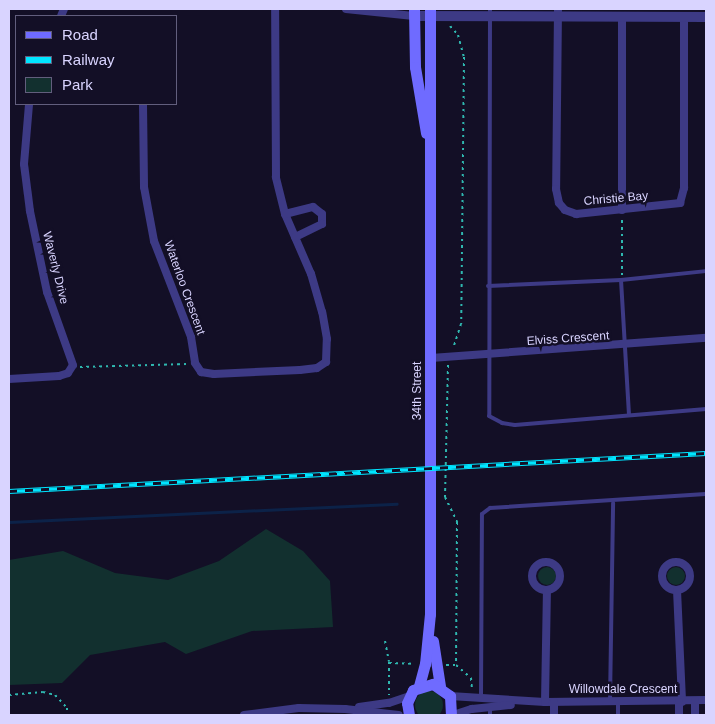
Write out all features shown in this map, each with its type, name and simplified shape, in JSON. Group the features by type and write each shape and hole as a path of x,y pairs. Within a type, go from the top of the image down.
{"main road":[{"name":"34th Street","path":"414,12 415,66 430,167"},
{"name":"34th Street","path":"419,686 426,664 430,614 430,12"},
{"name":"34th Street","path":"430,614 440,686"},
{"path":"408,715 409,696 419,686 440,686 450,696 452,715"}],"street":[{"path":"195,363 201,372 214,374 300,370 326,362 327,339 322,312 285,214 276,177 275,9"},
{"path":"346,9 414,12 557,12 622,16 706,16"},
{"name":"Christie Bay","path":"557,12 556,190 559,203 565,210 576,214 680,203 684,188 684,16"},
{"path":"622,16 622,210"},
{"name":"Waverly Drive","path":"29,105 24,164 30,211 47,292 73,365"},
{"name":"Waterloo Crescent","path":"143,105 144,187 154,242 192,337 195,363"},
{"path":"285,214 312,206 322,214 322,224 295,237"},
{"name":"Elviss Crescent","path":"431,358 625,347 706,338"},
{"path":"9,379 59,376 68,373 73,365"},
{"path":"543,702 547,590"},
{"path":"677,590 681,702 679,715"},
{"path":"345,709 388,703 409,696"},
{"name":"Willowdale Crescent","path":"450,696 481,700 543,702 681,702 706,700"},
{"path":"695,701 695,715"},
{"name":"Willowdale Crescent","path":"452,715 490,707 543,702"},
{"path":"554,702 554,715"},
{"path":"244,715 276,709 345,709 398,715"}],"lane":[{"path":"490,12 487,410 494,420 515,425 706,408"},
{"path":"488,286 622,280 706,270"},
{"path":"622,280 629,415"},
{"path":"481,700 482,514 490,508 613,502 706,494"},
{"path":"613,502 614,701 618,715"},
{"path":"490,707 490,715"}],"path":[{"path":"622,210 622,280"},
{"path":"73,365 87,368 195,363"},
{"path":"385,641 389,663 389,700"},
{"path":"389,663 422,664"},
{"path":"9,695 43,692 55,695 68,708 67,715"}],"green space":[{"path":"266,529 303,551 330,581 333,627 252,631 186,654 165,642 90,655 62,683 9,685 9,560 63,551 115,573 168,580 219,561"},
{"path":"543,567 551,567 556,572 554,583 543,585 538,580 538,572"},
{"path":"672,567 680,567 685,572 683,583 672,585 667,580 667,572"},
{"path":"429,691 439,695 443,705 439,715 429,719 419,715 415,705 419,695"}],"waterway":[{"path":"9,522 397,504"}],"railway":[{"path":"9,491 706,453"}]}
